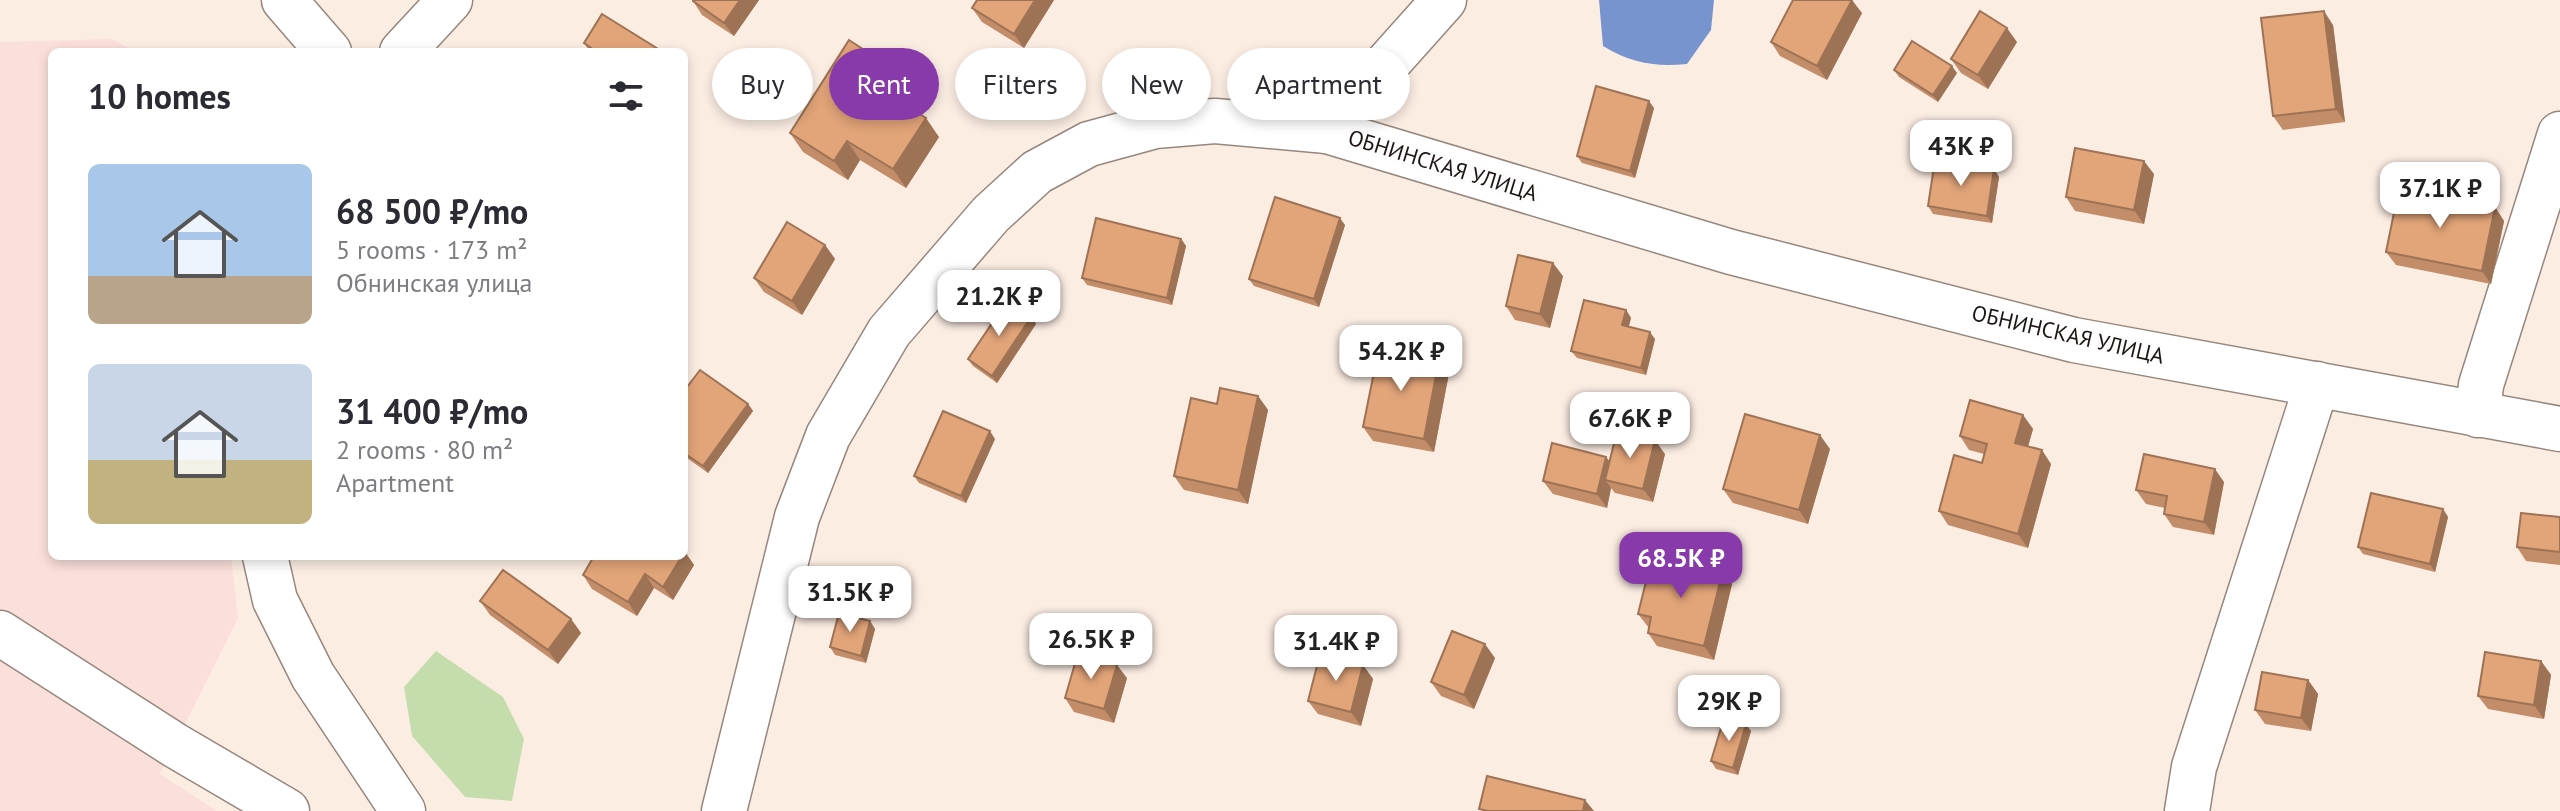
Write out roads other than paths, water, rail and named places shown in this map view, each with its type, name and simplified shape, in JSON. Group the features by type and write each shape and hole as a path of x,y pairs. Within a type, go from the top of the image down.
{"street":[{"path":"284,0 326,48"},
{"path":"406,48 450,0"},
{"path":"1327,131 1444,0"},
{"name":"ОБНИНСКАЯ УЛИЦА","path":"724,811 797,517 828,436 889,332 991,214 1037,172 1089,144 1155,126 1215,121 1327,131 1746,256 2074,340 2560,429"},
{"path":"2478,415 2481,385 2560,134"},
{"path":"2187,811 2194,767 2317,384"},
{"path":"266,560 275,600 313,676 403,811"},
{"path":"0,633 176,746 287,811"}],"water":[{"path":"1599,0 1714,0 1711,30 1687,64 1664,65 1633,60 1603,46"}]}
